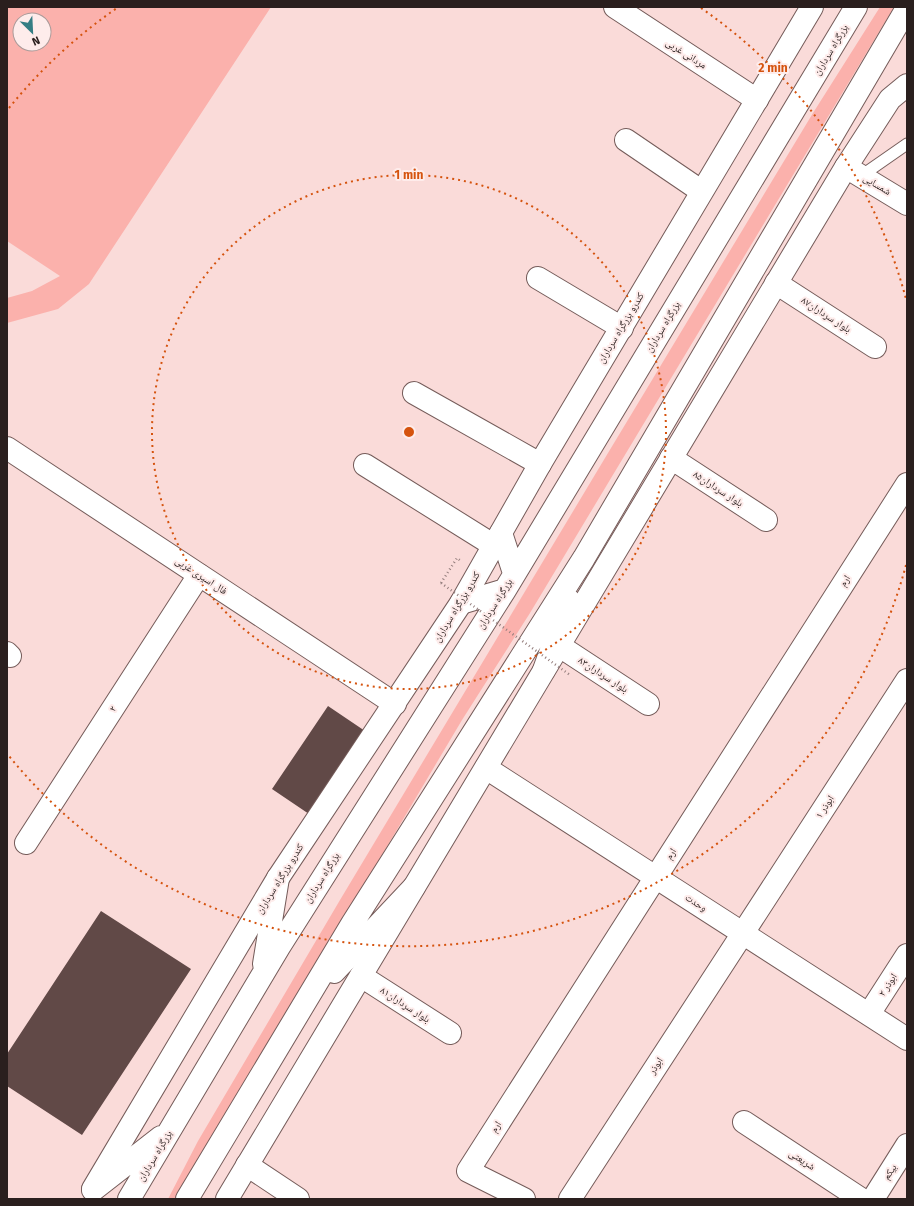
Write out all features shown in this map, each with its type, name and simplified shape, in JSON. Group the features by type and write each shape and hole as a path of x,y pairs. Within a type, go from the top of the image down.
{"main road":[{"name":"مردانی غربی","path":"615,7 757,100"},
{"name":"کندرو بزرگراه سرداران","path":"90,1195 278,878 461,603 540,464 622,328 701,191 812,7"},
{"name":"بزرگراه سرداران","path":"129,1199 262,976 509,581 856,7"},
{"path":"187,1199 352,924 584,558 907,8"},
{"path":"226,1199 776,283 854,172 890,99 907,85"},
{"path":"626,140 701,191"},
{"name":"شمسایی","path":"854,172 907,204"},
{"path":"538,278 622,328"},
{"name":"بلوار سرداران۸۷","path":"776,283 875,347"},
{"path":"414,393 540,464"},
{"name":"فال اسیری غربی","path":"7,448 395,704"},
{"name":"بلوار سرداران۸۵","path":"671,458 766,520"},
{"path":"365,465 497,539 509,581 461,603"},
{"name":"ارم","path":"524,1199 468,1171 907,484"},
{"path":"544,670 584,558"},
{"name":"۲","path":"26,843 199,574"},
{"name":"بلوار سرداران۸۳","path":"558,645 648,704"},
{"name":"ابوذر ۱","path":"743,933 907,680"},
{"name":"وحدت","path":"486,768 907,1039"},
{"path":"262,976 278,878"},
{"path":"306,1002 414,887"},
{"name":"ابوذر","path":"570,1199 743,933"},
{"name":"ابوذر ۲","path":"869,1014 907,955"},
{"name":"بلوار سرداران۸۱","path":"361,976 450,1033"},
{"name":"شریعتی","path":"744,1122 861,1199"},
{"path":"90,1195 170,1130"},
{"name":"بیکم","path":"872,1199 907,1145"},
{"path":"247,1165 298,1199"}],"lane":[{"path":"854,172 907,144"}],"path":[{"path":"457,558 441,583 570,675"}],"shaded area":[{"path":"7,7 271,7 89,284 58,309 7,323 7,298 32,291 60,276 7,241"},
{"path":"880,7 894,7 530,613 462,720 178,1199 168,1199 198,1141 340,900 813,113"}],"building":[{"path":"328,706 365,731 309,814 272,789"},
{"path":"101,911 191,969 82,1135 7,1086 7,1054"}]}
